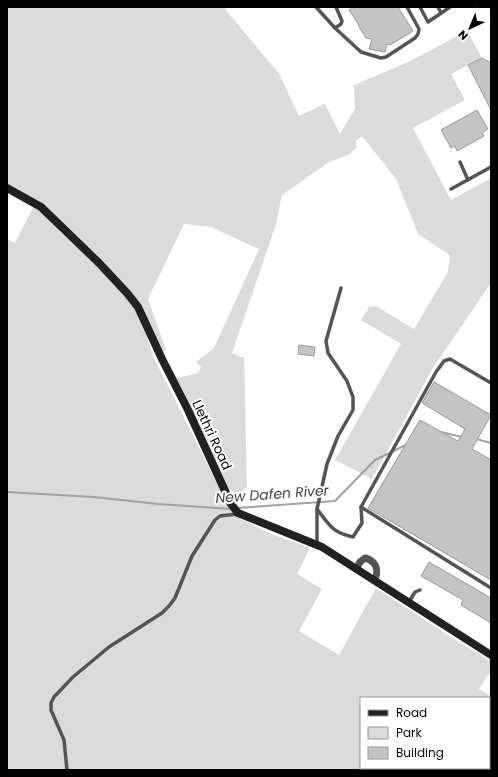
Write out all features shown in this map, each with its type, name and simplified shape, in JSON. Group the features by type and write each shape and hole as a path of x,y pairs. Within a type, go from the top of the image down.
{"street":[{"name":"Llethri Road","path":"7,188 40,207 99,263 138,307 188,410 231,504 238,514"},
{"path":"238,514 317,545 375,580 491,655"},
{"path":"356,568 365,558 371,559 376,564 377,570 375,580"}],"lane":[{"path":"316,7 335,28 361,52 381,58 386,57 415,38 418,34 419,29 407,7"},
{"path":"335,28 342,21 336,7"},
{"path":"420,7 428,22 450,7"},
{"path":"438,7 442,13"},
{"path":"460,162 468,180"},
{"path":"451,189 491,167"},
{"path":"317,545 317,509 327,464 338,436 353,410 352,396 347,381 328,353 326,341 341,288"},
{"path":"317,509 329,525 339,534 354,537 362,523 361,507 422,396 444,361 450,359 491,383"},
{"path":"361,507 491,588"},
{"path":"67,770 64,740 51,710 51,703 54,697 73,677 109,647 162,613 175,598 192,556 215,520 220,516 238,514"},
{"path":"409,603 415,592 420,590"}],"green space":[{"path":"7,7 226,7 225,9 280,75 299,116 325,104 340,134 355,109 354,85 406,63 467,31 482,58 451,74 465,100 413,128 451,200 491,178 491,283 433,368 372,479 335,460 401,344 361,320 369,307 376,306 414,329 448,272 450,255 418,234 396,179 362,136 356,141 356,148 350,154 329,162 282,195 276,224 232,353 244,358 247,487 241,492 235,493 228,489 170,366 177,378 198,373 201,367 196,362 214,348 259,249 211,227 184,224 148,299 166,350 159,354 138,307 41,207 7,188"},
{"path":"34,206 124,293 134,308 145,331 154,358 229,507 239,518 269,533 310,548 297,574 322,589 299,631 339,655 376,588 468,648 491,661 491,671 479,689 491,696 491,770 7,770 7,239 15,243"}],"building":[{"path":"353,7 398,7 413,31 390,45 387,44 385,52 369,49 372,39 366,38 349,10"},
{"path":"482,58 491,63 491,110 468,65"},
{"path":"477,110 488,129 482,133 484,136 457,151 455,146 451,148 441,130"},
{"path":"299,345 315,347 314,356 298,354"},
{"path":"434,382 491,415 472,449 491,460 491,580 368,508 420,420 458,441 465,429 422,403"},
{"path":"429,562 491,598 491,623 461,605 463,600 421,576"}],"waterway":[{"name":"New Dafen River","path":"441,432 462,437"},
{"name":"New Dafen River","path":"476,439 491,443"},
{"name":"New Dafen River","path":"237,508 335,501 375,460 408,444"},
{"name":"New Dafen River","path":"7,492 94,497 158,504 231,509"}]}
